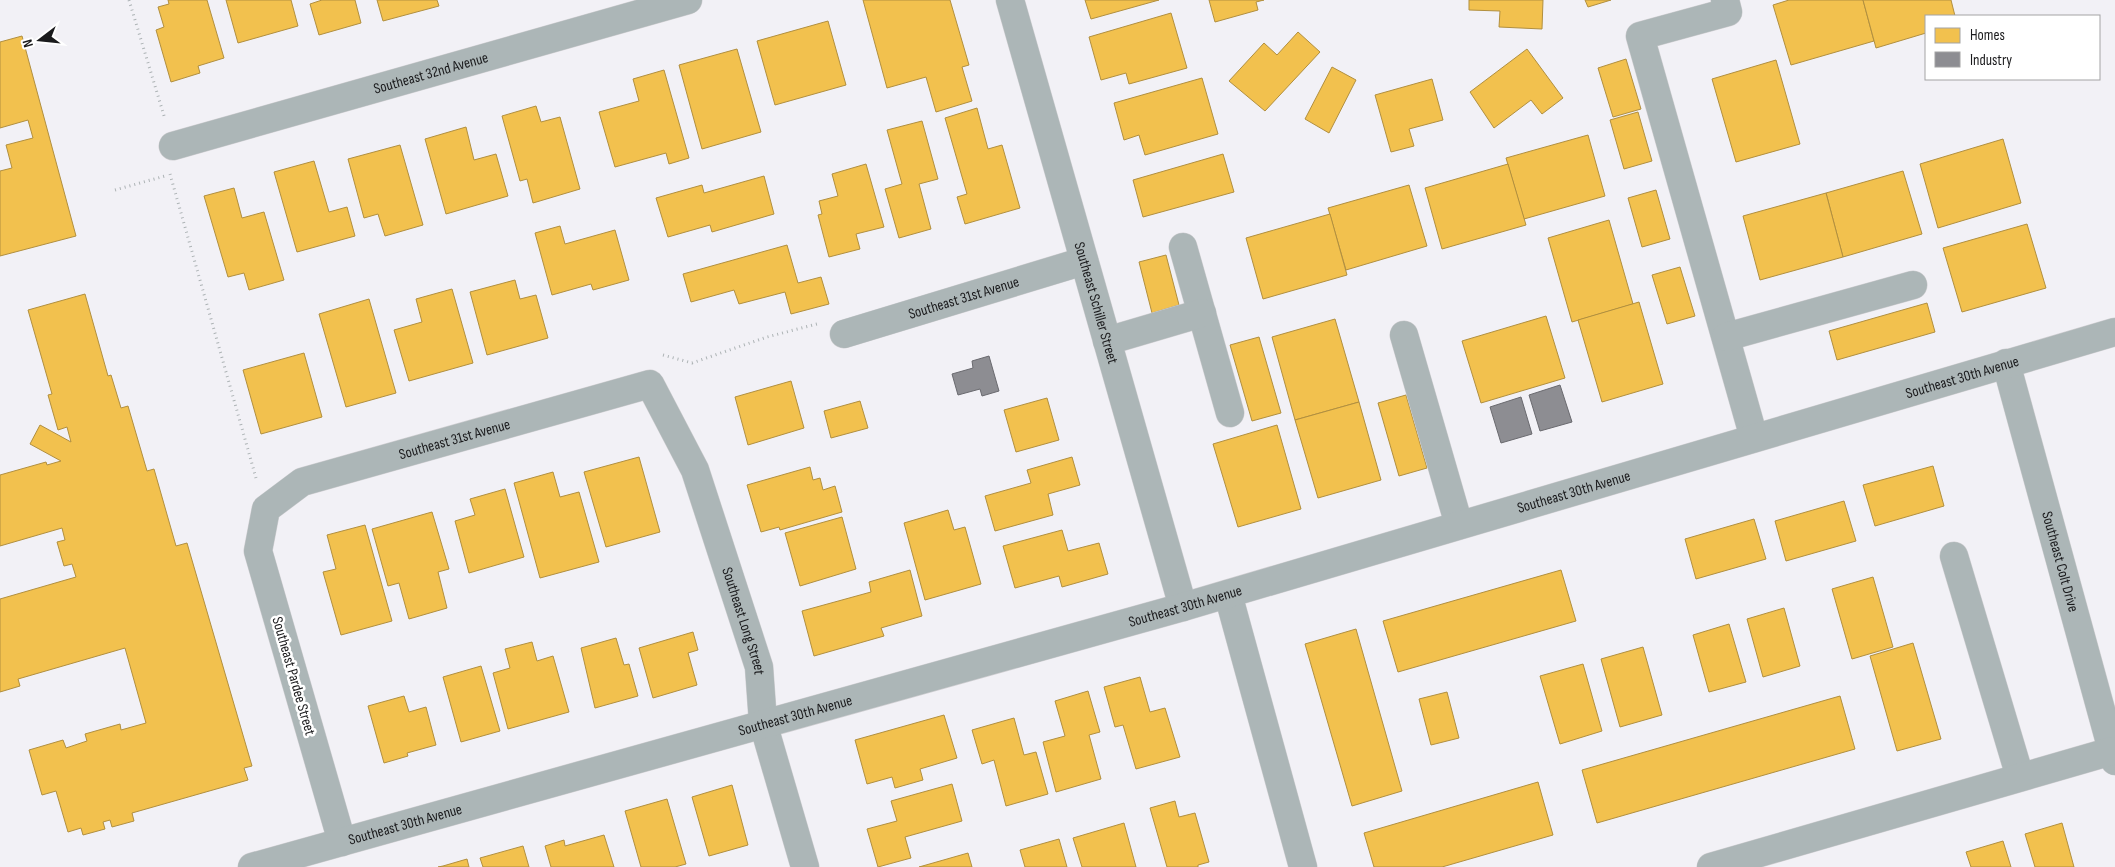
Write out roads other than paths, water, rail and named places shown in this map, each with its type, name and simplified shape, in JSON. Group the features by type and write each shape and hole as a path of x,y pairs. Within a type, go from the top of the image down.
{"street":[{"name":"Southeast 32nd Avenue","path":"173,146 688,0"},
{"name":"Southeast Schiller Street","path":"1010,0 1183,607"},
{"path":"1725,0 1728,12 1640,36 1754,438"},
{"path":"1183,247 1230,413"},
{"name":"Southeast 31st Avenue","path":"844,334 1084,261"},
{"path":"1726,337 1913,285"},
{"path":"1107,341 1202,313"},
{"name":"Southeast 30th Avenue","path":"252,867 1183,607 2115,332"},
{"path":"1404,335 1459,526"},
{"name":"Southeast Colt Drive","path":"2006,363 2114,756"},
{"name":"Southeast 31st Avenue","path":"266,509 302,482 650,384"},
{"name":"Southeast Long Street","path":"650,384 695,470 759,666 763,723 805,867"},
{"name":"Southeast Pardee Street","path":"266,509 258,551 342,842"},
{"path":"1954,556 2020,777"},
{"path":"1228,594 1304,867"},
{"path":"1711,867 2020,777 2114,756"}]}
